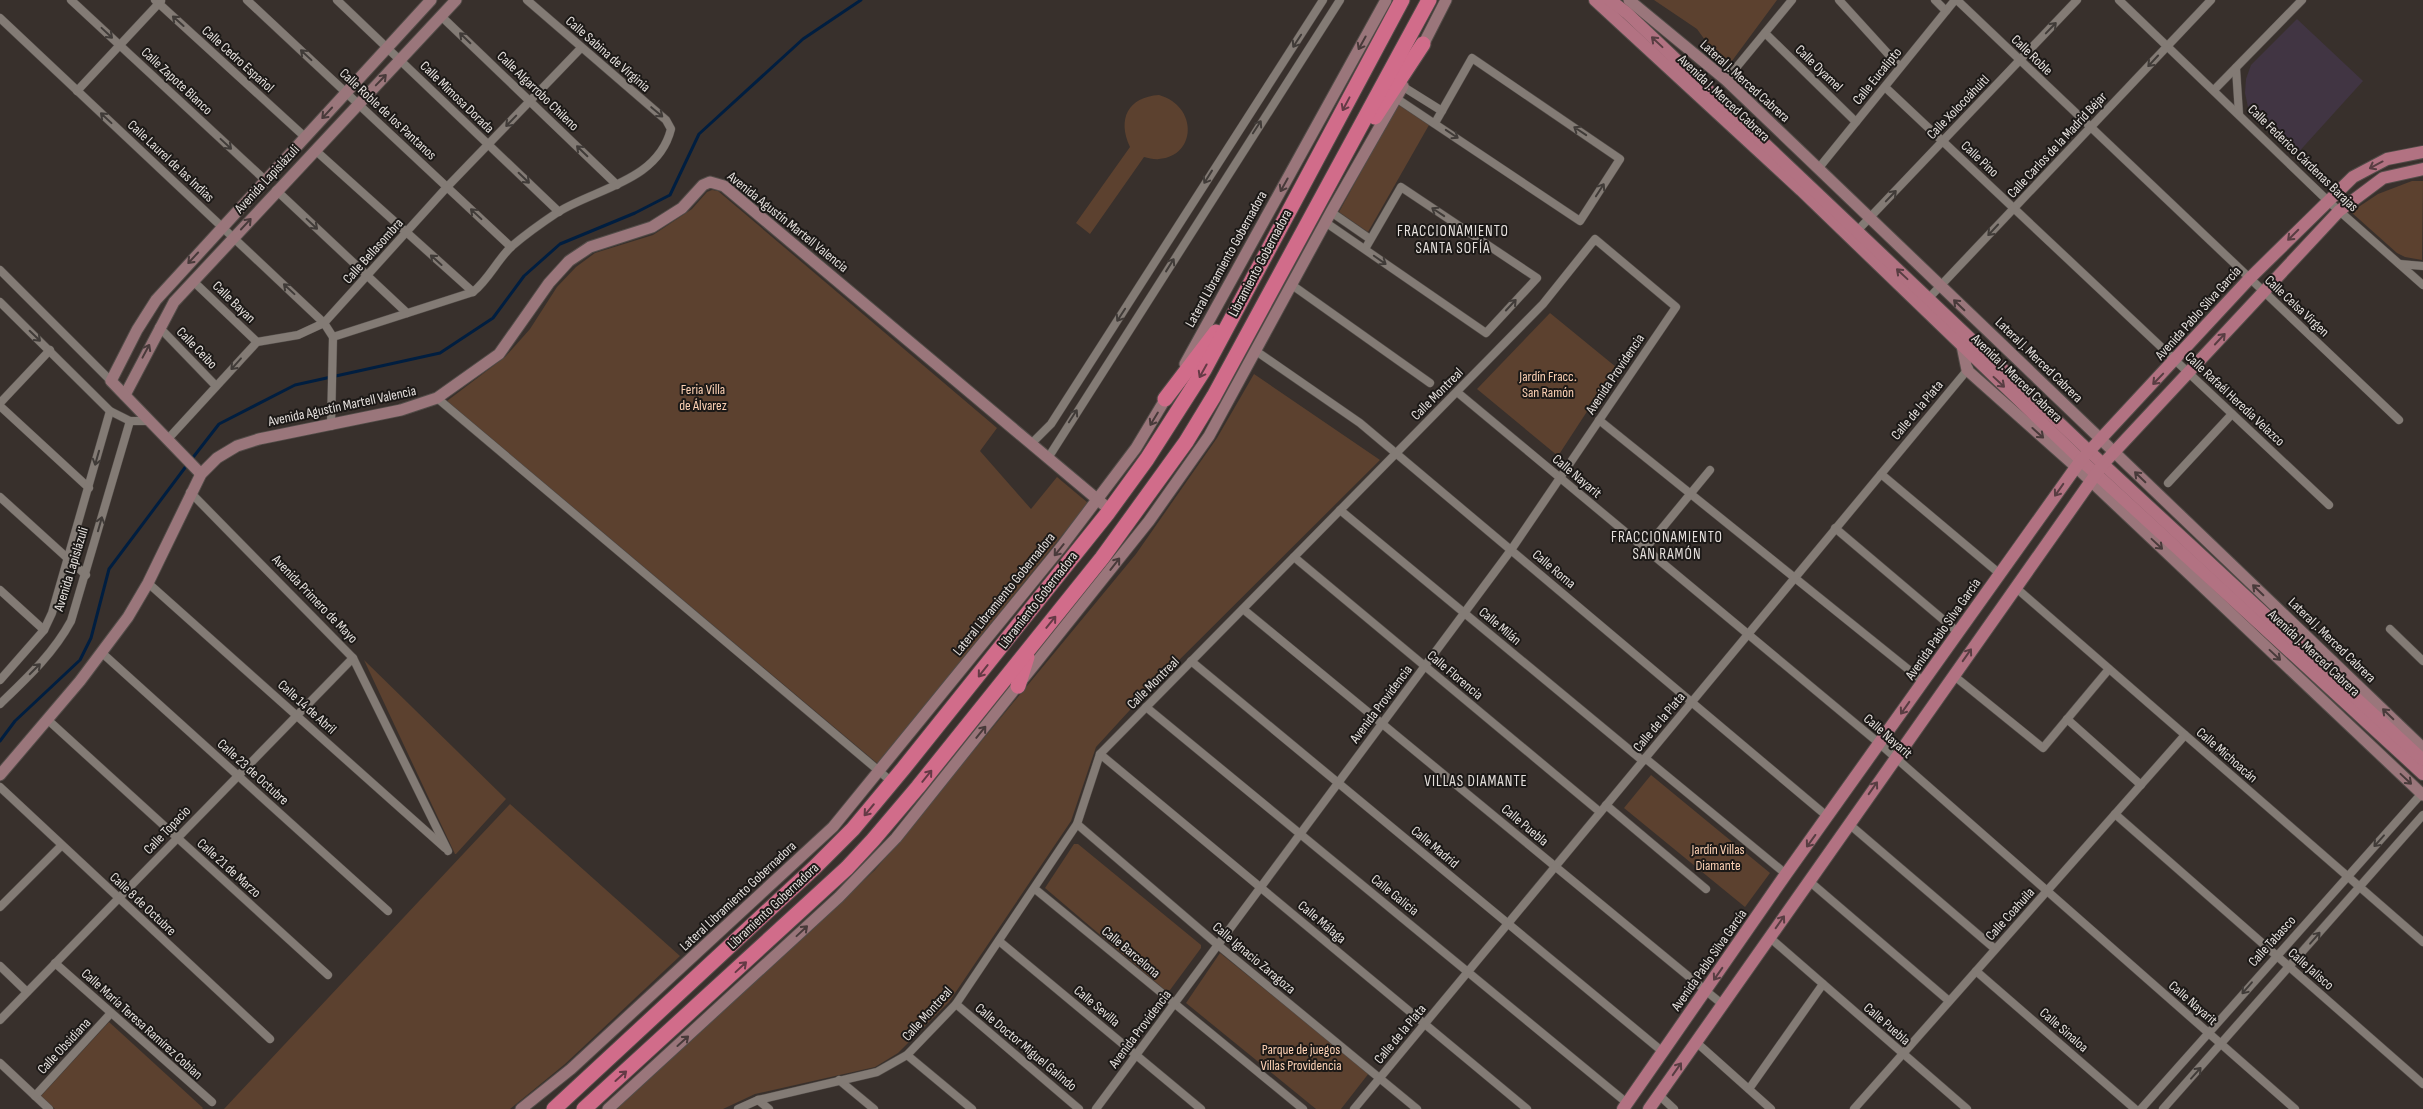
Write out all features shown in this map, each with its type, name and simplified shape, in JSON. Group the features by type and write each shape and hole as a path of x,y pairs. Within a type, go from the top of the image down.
{"highway":[{"name":"Libramiento Gobernadora","path":"554,1109 853,830 1110,510 1184,404 1402,0"},
{"name":"Libramiento Gobernadora","path":"584,1109 847,868 918,787 1102,558 1186,442 1214,396 1429,0"},
{"path":"1354,140 1376,116 1424,44"},
{"path":"1165,399 1237,306"},
{"path":"1018,686 1030,648"}],"main road":[{"name":"Avenida J. Merced Cabrera","path":"1594,0 1924,303 1975,360 2423,774"},
{"name":"Avenida J. Merced Cabrera","path":"1610,0 1627,13 1857,231 1975,360"},
{"name":"Avenida Pablo Silva García","path":"1625,1106 1786,874 2082,459 2176,360 2250,278 2353,177 2388,159 2423,152"},
{"path":"1649,1109 2096,472 2339,211 2384,178 2423,169"},
{"name":"Avenida J. Merced Cabrera","path":"2096,472 2423,760"}],"street":[{"name":"Calle Zapote Blanco","path":"71,0 265,180"},
{"name":"Calle Roble de los Pantanos","path":"248,0 511,247"},
{"name":"Calle Mimosa Dorada","path":"337,0 559,212"},
{"name":"Avenida Lapislázuli","path":"125,395 159,327 174,302 276,190 456,0"},
{"name":"Calle Sabina de Virginia","path":"527,0 666,120 671,129 668,139 655,158 641,172 617,185"},
{"path":"1031,444 1051,424 1323,0"},
{"path":"1048,458 1241,152 1340,0"},
{"name":"Lateral Libramiento Gobernadora","path":"522,1109 571,1069 834,827 1097,500 1136,448 1165,399 1386,0"},
{"path":"608,1109 838,897 896,838 1149,520 1209,436 1325,222 1396,98 1446,0"},
{"name":"Lateral J. Merced Cabrera","path":"1629,0 1726,80 2423,748"},
{"path":"1726,80 1792,0"},
{"path":"1839,0 1900,68"},
{"path":"1935,0 1946,11"},
{"name":"Calle Eucalipto","path":"1818,169 1956,0"},
{"name":"Calle Roble","path":"1956,0 2090,127"},
{"name":"Calle Xolocoáhuitl","path":"1857,231 2077,0"},
{"name":"Calle Federico Cárdenas Barajas","path":"2119,0 2168,45 2328,201 2423,285"},
{"name":"Calle Carlos de la Madrid Béjar","path":"1924,303 2211,0"},
{"path":"2214,90 2302,0"},
{"path":"77,91 159,1"},
{"name":"Calle Cedro Español","path":"159,1 305,137"},
{"name":"Avenida Lapislázuli","path":"112,381 137,330 156,300 428,1"},
{"name":"Calle Algarrobo Chileno","path":"442,16 617,185"},
{"name":"Calle Laurel de las Indias","path":"0,18 324,322 333,337"},
{"name":"Calle Oyamel","path":"1765,33 1856,122"},
{"name":"Calle Bellasombra","path":"256,342 298,335 324,322 447,187 581,48"},
{"path":"1396,98 1580,220 1620,159 1472,58 1435,123"},
{"path":"2236,68 2239,114"},
{"path":"1402,86 1442,111"},
{"name":"Calle Pino","path":"1885,87 2014,208"},
{"name":"Calle Celsa Virgen","path":"2090,127 2399,420"},
{"path":"1229,145 1241,152"},
{"path":"314,150 473,292"},
{"name":"Avenida Agustín Martell Valencia","path":"0,775 48,720 128,617 148,583 190,492 201,474 217,458 237,446 259,439 331,426 401,410 437,398 499,354 549,283 569,261 590,247 652,227 682,208 703,185 710,182 724,186 1110,510"},
{"path":"331,426 333,337 473,292 485,282 511,247 559,212 617,185"},
{"path":"1325,222 1486,333 1537,278 1401,187 1365,249"},
{"path":"276,190 407,313"},
{"name":"Calle Rafaél Heredia Velazco","path":"2014,208 2330,505"},
{"path":"1331,212 1370,239"},
{"name":"Calle Montreal","path":"738,1109 758,1100 877,1072 907,1055 956,1004 1078,824 1100,754 1543,304 1595,238 1676,307"},
{"path":"2400,264 2423,266"},
{"path":"0,270 112,381 201,474"},
{"path":"1148,273 1159,281"},
{"name":"Calle Bayan","path":"194,281 256,342"},
{"path":"1292,284 1430,383"},
{"path":"0,302 110,411 130,421 150,421"},
{"name":"Avenida Providencia","path":"1096,1109 1511,550 1676,307"},
{"name":"Calle Ceibo","path":"159,327 216,386"},
{"path":"167,440 256,342"},
{"path":"50,350 0,404 89,488"},
{"name":"Calle Roma","path":"1256,351 1360,423 1828,817"},
{"path":"1975,360 2096,472 2423,794"},
{"name":"Calle de la Plata","path":"1354,1109 1975,360"},
{"name":"Calle Nayarit","path":"1456,392 1880,744 2295,1109"},
{"path":"437,398 892,782"},
{"name":"Avenida Lapislázuli","path":"0,680 44,630 52,613 110,411"},
{"path":"2168,483 2232,414"},
{"path":"1599,420 1924,682"},
{"name":"Avenida Lapislázuli","path":"0,704 46,659 61,640 71,621 130,421"},
{"path":"1645,549 1710,470"},
{"path":"1881,474 2000,574"},
{"name":"Avenida Primero de Mayo","path":"190,492 352,658 448,851"},
{"path":"0,497 86,575"},
{"name":"Calle Milán","path":"1340,510 1786,874"},
{"path":"1835,528 1959,633"},
{"name":"Calle Florencia","path":"1294,556 1600,812"},
{"name":"Calle 14 de Abril","path":"148,583 448,851"},
{"name":"Calle Michoacán","path":"2015,587 2423,942"},
{"path":"0,590 44,630"},
{"name":"Calle Puebla","path":"1243,608 1722,1004"},
{"path":"2390,629 2423,661"},
{"name":"Calle 23 de Octubre","path":"101,652 388,911"},
{"name":"Calle Topacio","path":"0,1020 352,658"},
{"name":"Calle Madrid","path":"1191,661 1663,1052"},
{"path":"1953,675 2043,748 2109,669"},
{"name":"Calle Galicia","path":"1146,707 1468,972 1625,1106"},
{"path":"2067,719 2141,785"},
{"name":"Calle 21 de Marzo","path":"48,720 328,975"},
{"name":"Calle Coahuila","path":"1854,1109 2185,735"},
{"name":"Calle Málaga","path":"1100,754 1527,1109"},
{"name":"Calle 8 de Octubre","path":"0,787 61,846 270,1039"},
{"name":"Calle Tabasco","path":"2141,1109 2276,955 2423,794"},
{"path":"1606,805 1706,889"},
{"name":"Calle Jalisco","path":"2115,814 2423,1084"},
{"path":"2163,1109 2423,815"},
{"name":"Calle Ignacio Zaragoza","path":"1078,824 1218,945 1417,1109"},
{"path":"1849,824 1995,949"},
{"path":"0,907 61,846"},
{"path":"1809,881 1949,1001"},
{"name":"Calle Barcelona","path":"1035,889 1303,1109"},
{"name":"Calle Puebla","path":"1769,937 1966,1109"},
{"name":"Calle Sevilla","path":"999,940 1201,1109"},
{"name":"Calle María Teresa Ramírez Cobian","path":"55,963 212,1102"},
{"path":"0,966 28,992"},
{"name":"Calle Sinaloa","path":"1976,971 2135,1109"},
{"path":"1749,1089 1823,984"},
{"name":"Calle Doctor Miguel Galindo","path":"956,1004 1080,1109"},
{"name":"Calle Obsidiana","path":"35,1096 111,1013"},
{"path":"1696,1042 1771,1109"},
{"path":"907,1055 972,1109"},
{"path":"0,1063 49,1109"},
{"path":"839,1080 874,1109"},
{"path":"1659,1095 1674,1109"},
{"path":"758,1100 769,1109"}],"shaded area":[{"path":"2297,19 2363,81 2296,155 2255,120 2248,107 2245,93 2246,79 2251,65"}],"green space":[{"path":"1654,0 1777,0 1726,69 1697,29"},
{"path":"1159,95 1172,101 1181,109 1186,119 1188,130 1186,140 1181,149 1172,156 1157,159 1144,157 1090,234 1076,223 1130,147 1125,127 1128,111 1140,100"},
{"path":"1398,104 1429,125 1368,232 1339,212"},
{"path":"2412,181 2423,181 2422,260 2405,257 2397,253 2351,212 2378,194"},
{"name":"Feria Villa de Álvarez","path":"712,190 718,191 997,428 980,451 1031,509 1057,477 1088,503 878,764 447,401 505,357 530,329 557,287 576,267 595,253 653,235 692,209 707,192"},
{"name":"Jardín Fracc. San Ramón","path":"1550,313 1616,367 1558,456 1477,389"},
{"path":"1254,374 1380,460 1140,699 1096,747 1071,821 949,1002 898,1053 875,1067 755,1094 723,1109 616,1109 875,870 1136,554 1217,438"},
{"path":"364,660 506,799 456,854 455,854"},
{"name":"Jardín Villas Diamante","path":"1651,775 1770,873 1745,907 1624,808"},
{"path":"510,804 680,956 565,1064 510,1109 224,1109"},
{"path":"1074,844 1078,844 1201,945 1201,948 1170,990 1165,990 1045,888"},
{"name":"Parque de juegos Villas Providencia","path":"1220,953 1369,1073 1341,1109 1316,1109 1186,1003"},
{"path":"109,1022 203,1108 55,1109 41,1096"}],"waterway":[{"path":"191,460 219,424 295,385 440,353 493,318 524,276 560,244 635,213 670,195 699,134 803,39 861,0"},
{"path":"0,741 15,721 80,660 91,638 109,569 187,465"}],"district":[{"name":"FRACCIONAMIENTO SANTA SOFÍA","path":"1453,240"},
{"name":"FRACCIONAMIENTO SAN RAMÓN","path":"1667,546"},
{"name":"VILLAS DIAMANTE","path":"1476,781"}]}
